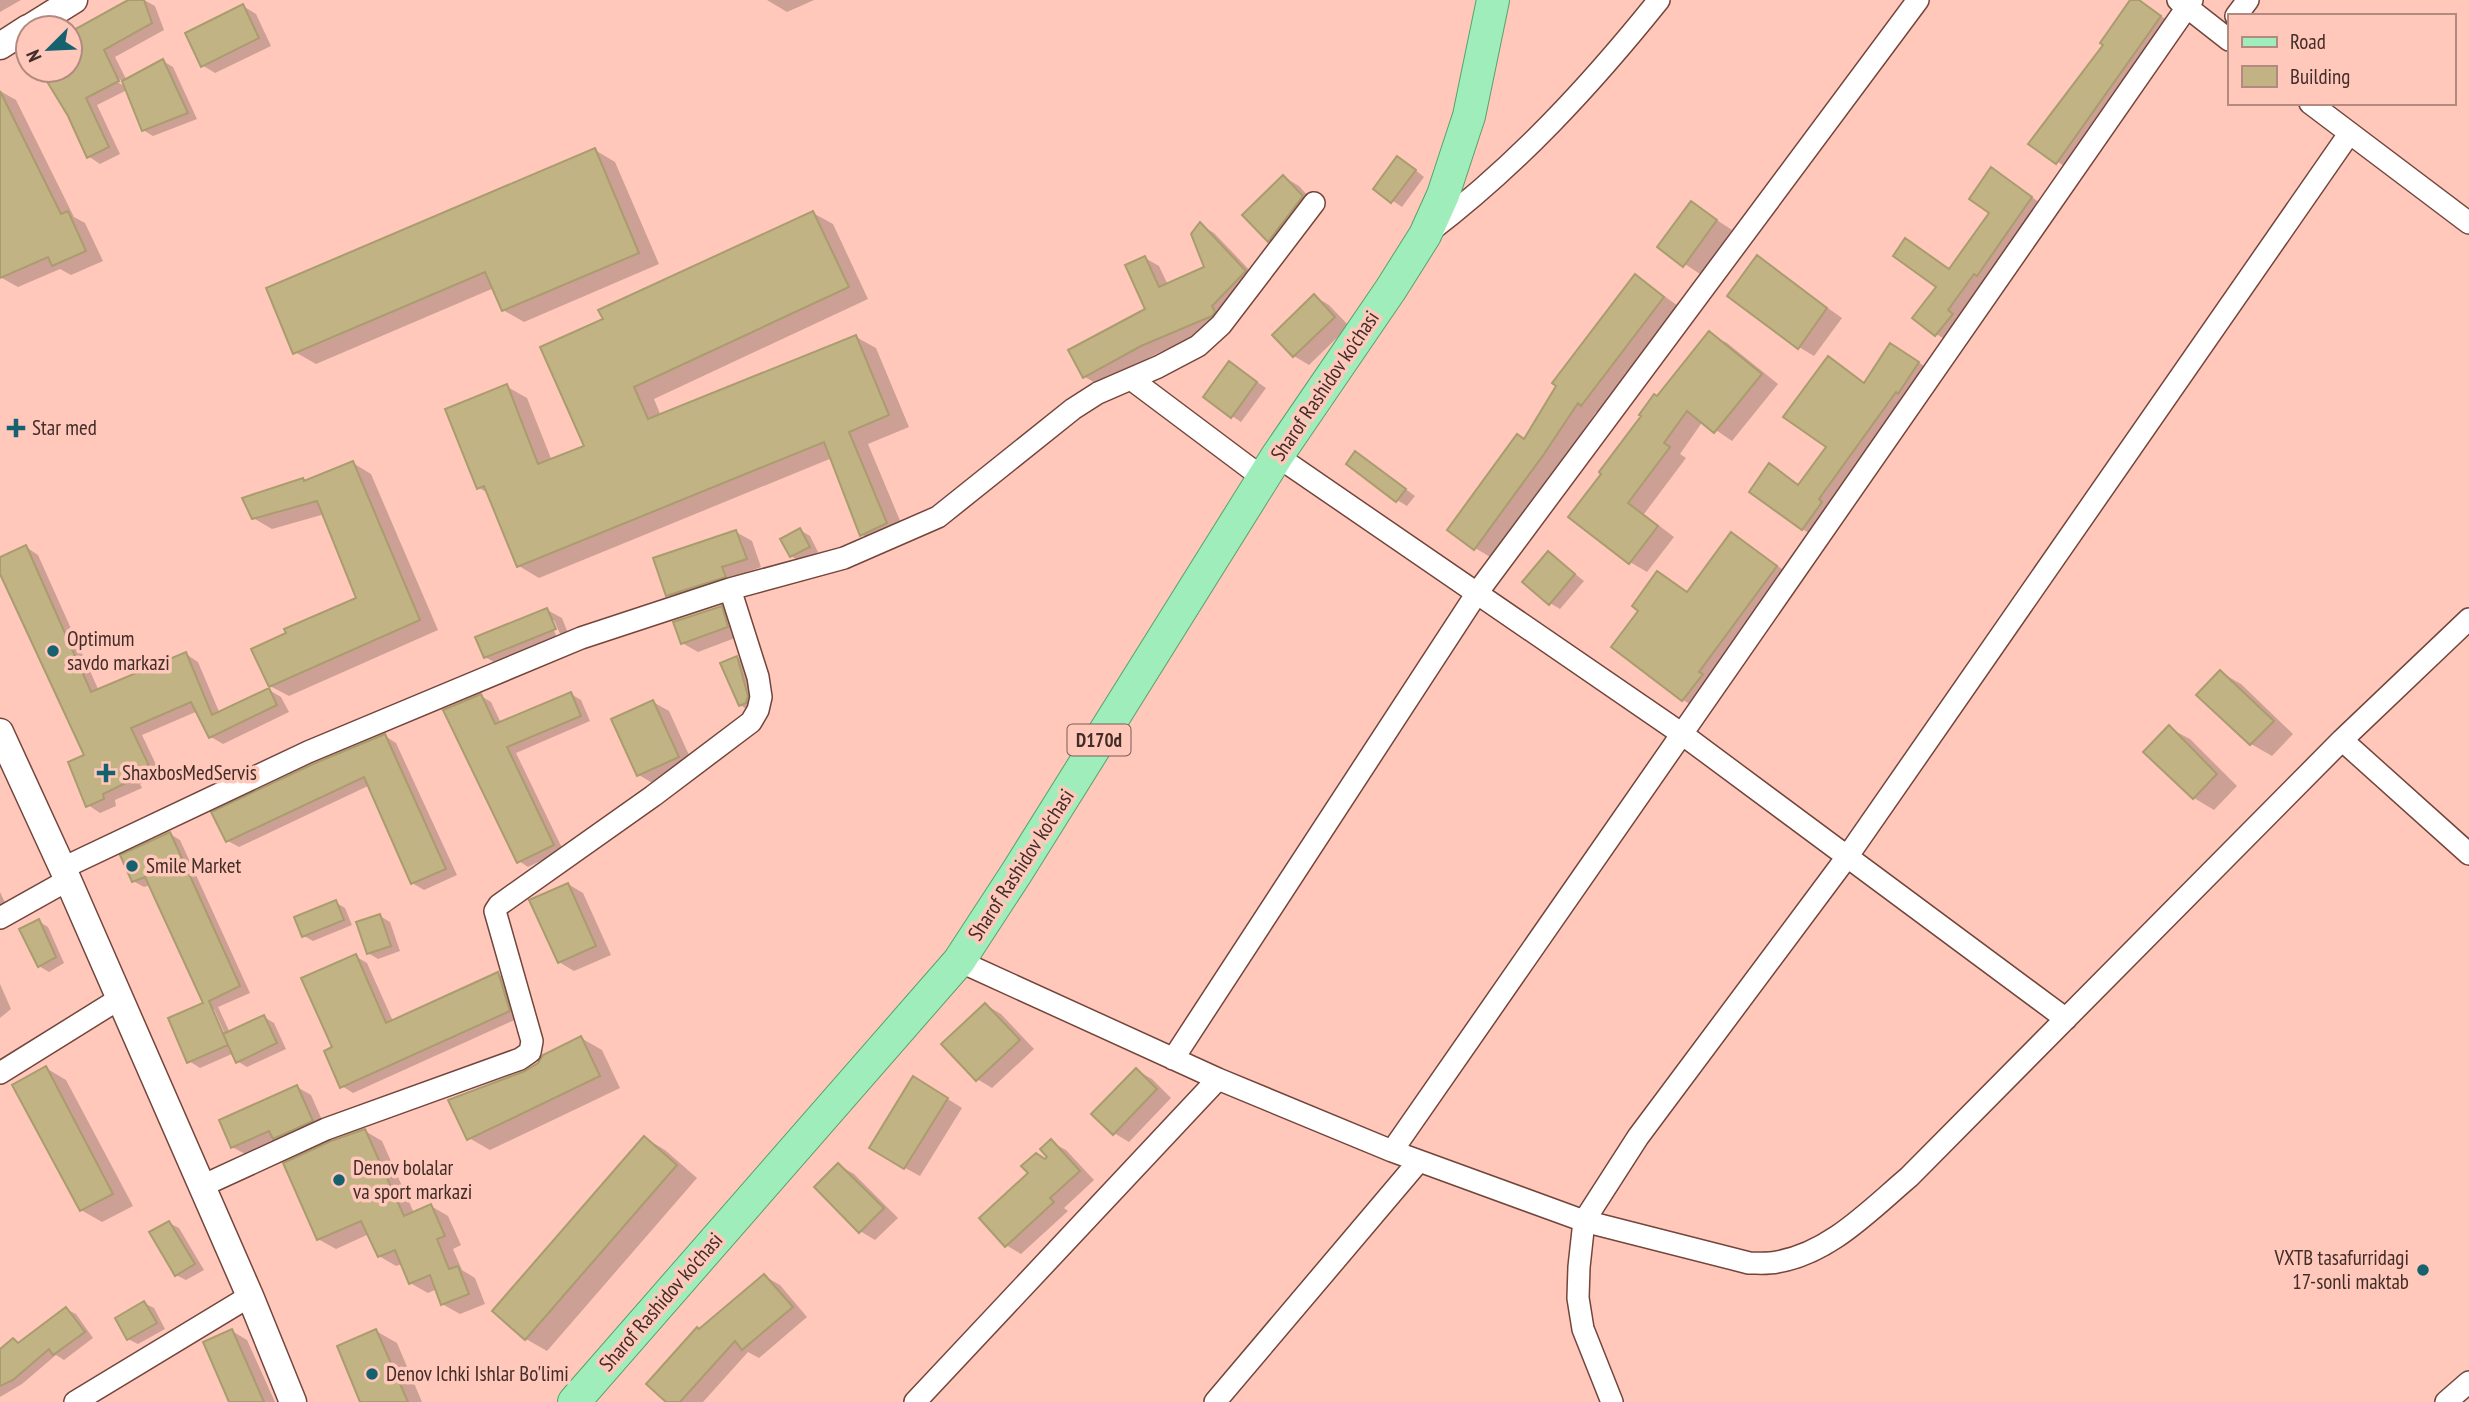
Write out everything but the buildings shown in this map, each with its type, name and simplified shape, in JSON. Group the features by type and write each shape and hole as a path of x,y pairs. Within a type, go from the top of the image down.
{"main road":[{"name":"Sharof Rashidov ko'chasi","path":"574,1402 959,961 1270,467 1425,235 1443,195 1465,129 1491,1"}],"street":[{"path":"51,14 74,0"},
{"path":"1425,235 1474,198 1546,129 1598,73 1659,0"},
{"path":"1173,1059 1477,593 1918,0"},
{"path":"1392,1151 2185,2 2227,33"},
{"path":"2313,105 2469,223"},
{"path":"1612,1402 1598,1372 1581,1319 1578,1267 1584,1221 1638,1137 1847,857 2349,134"},
{"path":"0,918 66,874 308,752 406,710 581,638 730,589 844,558 938,517 1073,409 1098,393 1198,346 1221,325 1314,203"},
{"path":"1131,379 1477,593 1682,734 2066,1019"},
{"path":"202,1186 326,1129 520,1059 530,1052 532,1041 495,911 499,905 653,796 751,722 761,697 758,677 730,589"},
{"path":"959,961 1218,1079 1419,1161 1584,1221 1749,1264 1776,1262 1805,1253 1833,1239 1909,1177 2343,740 2469,619"},
{"path":"0,732 66,874 250,1296 293,1402"},
{"path":"2343,740 2469,854"},
{"path":"0,1073 119,999"},
{"path":"915,1402 1218,1079"},
{"path":"1215,1402 1419,1161"},
{"path":"75,1402 250,1296"},
{"path":"2445,1402 2469,1382"}],"place":[{"name":"Star med","path":"16,428"},
{"name":"Optimum savdo markazi","path":"53,651"},
{"name":"ShaxbosMedServis","path":"106,773"},
{"name":"Smile Market","path":"132,866"},
{"name":"Denov bolalar va sport markazi","path":"339,1180"},
{"name":"VXTB tasafurridagi 17-sonli maktab","path":"2423,1270"},
{"name":"Denov Ichki Ishlar Bo'limi","path":"372,1374"}]}
